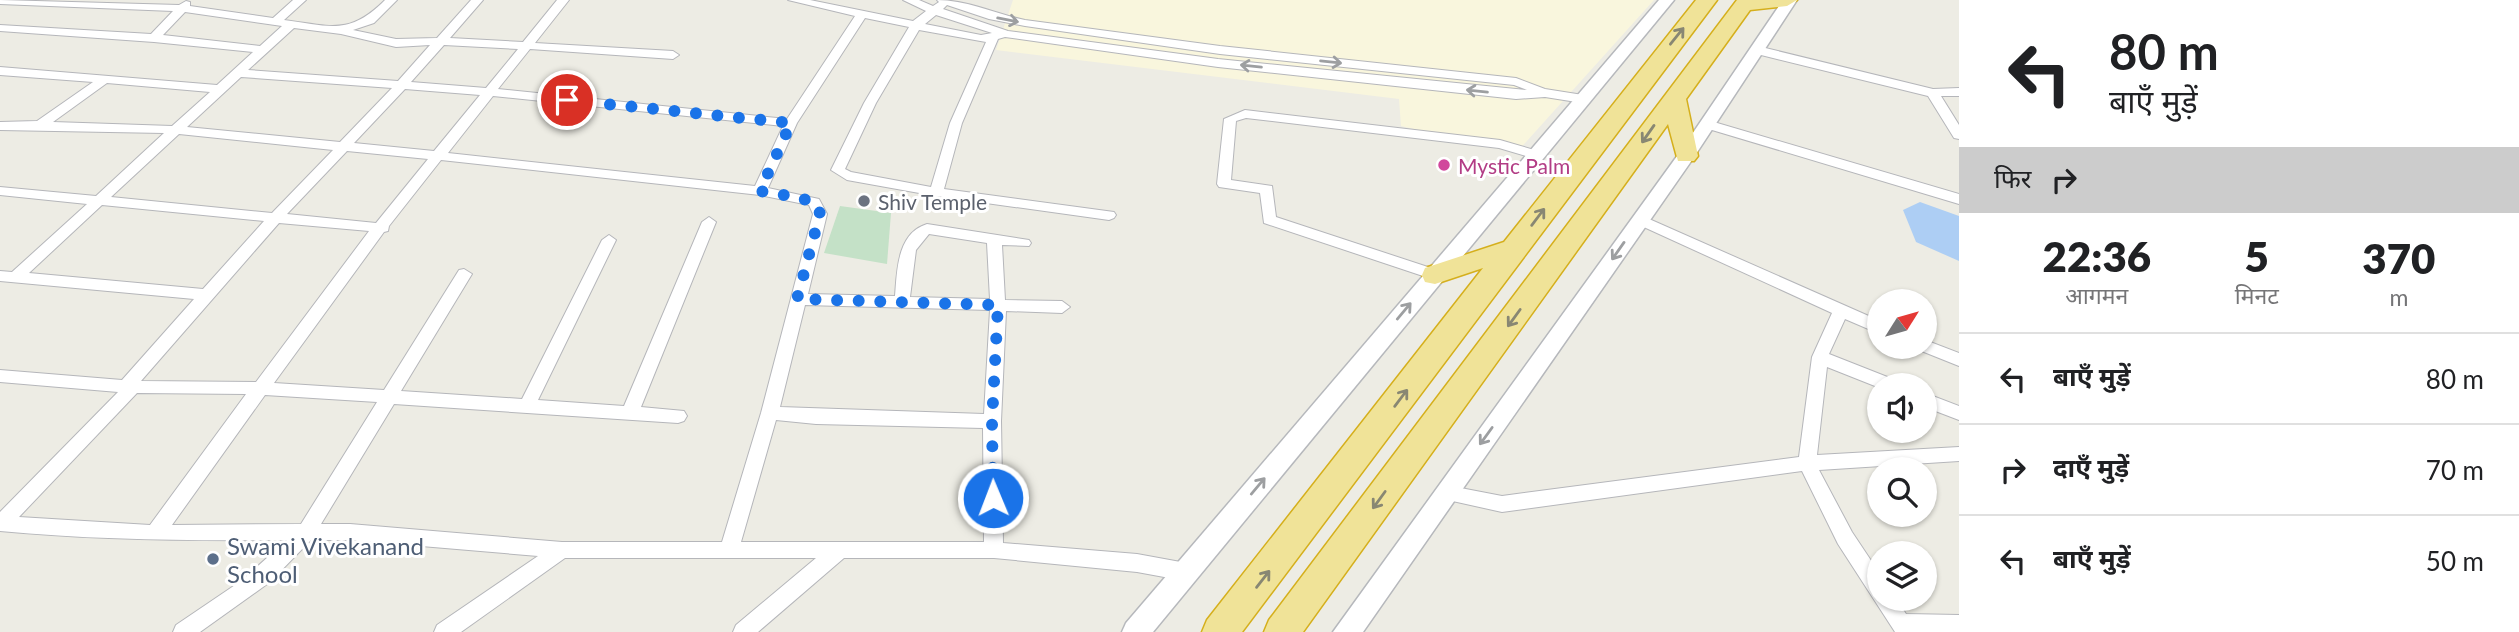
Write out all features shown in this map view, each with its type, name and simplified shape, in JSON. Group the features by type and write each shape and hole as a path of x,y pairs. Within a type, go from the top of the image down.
{"highway":[{"path":"1220,632 1707,0"},
{"path":"1282,632 1745,2 1788,0"},
{"path":"1674,96 1686,156"},
{"path":"1435,275 1515,248"}],"street":[{"path":"276,21 300,0"},
{"path":"339,31 370,21 391,0"},
{"path":"1,523 129,387 277,216 401,86 477,0"},
{"path":"155,533 347,269 383,228 563,0"},
{"path":"794,0 981,39 1007,34"},
{"path":"909,0 943,3 1004,19 1423,78 1516,95 1545,93 1583,99"},
{"path":"1136,632 1667,0"},
{"path":"1348,632 1686,156 1788,0"},
{"path":"0,1 186,4 396,43 440,41 673,55"},
{"path":"943,3 916,25 870,103 837,168 847,176 936,192 1109,215"},
{"path":"943,3 1007,34 1135,51 1423,78"},
{"path":"154,38 186,4"},
{"path":"760,191 791,123 862,14"},
{"path":"16,277 103,200 291,24"},
{"path":"0,28 154,38 263,50"},
{"path":"936,192 956,123 993,38"},
{"path":"1135,51 1140,39"},
{"path":"1756,50 1933,93 1959,92"},
{"path":"0,71 221,89"},
{"path":"239,74 490,92 791,123"},
{"path":"40,125 107,78"},
{"path":"1933,93 1959,135"},
{"path":"1435,275 1269,220 1267,189 1224,184 1230,119 1245,114 1285,118 1500,144 1536,155"},
{"path":"1707,124 1959,200"},
{"path":"0,127 40,125 177,130 760,191 802,198 818,206 820,214 770,413 729,551"},
{"path":"0,191 383,228"},
{"path":"1640,220 1867,323"},
{"path":"630,413 709,222"},
{"path":"901,301 909,244 916,234 927,229 1024,243"},
{"path":"994,238 998,305 992,421 994,550"},
{"path":"527,406 609,240"},
{"path":"183,632 260,580 283,561 305,534 464,274"},
{"path":"0,276 208,295"},
{"path":"797,299 1062,307"},
{"path":"1840,313 1820,357 1807,463 1845,538 1867,571"},
{"path":"1937,351 1959,360"},
{"path":"1820,357 1867,376"},
{"path":"0,376 129,387 258,388 678,416"},
{"path":"1937,405 1959,413"},
{"path":"770,413 816,417 992,421"},
{"path":"1445,493 1502,504 1807,463 1959,454"},
{"path":"1,523 155,533 388,534 562,550 994,550 1137,563 1186,572"},
{"path":"743,632 841,549"},
{"path":"444,632 562,550"},
{"path":"1893,611 1903,627 1959,624"}],"shaded area":[{"path":"1013,0 1654,0 1516,153 1401,126 1399,99 996,50"}],"green space":[{"path":"840,206 891,213 887,264 824,253"}],"water":[{"path":"1920,202 1959,216 1959,261 1916,242 1903,210"}],"place":[{"name":"Mystic Palm","path":"1444,165"},
{"name":"Shiv Temple","path":"864,201"},
{"name":"Swami Vivekanand School","path":"213,559"}],"route":[{"path":"567,100 791,123 760,191 802,198 818,206 820,214 797,299 998,305 992,421 993,498"}]}
